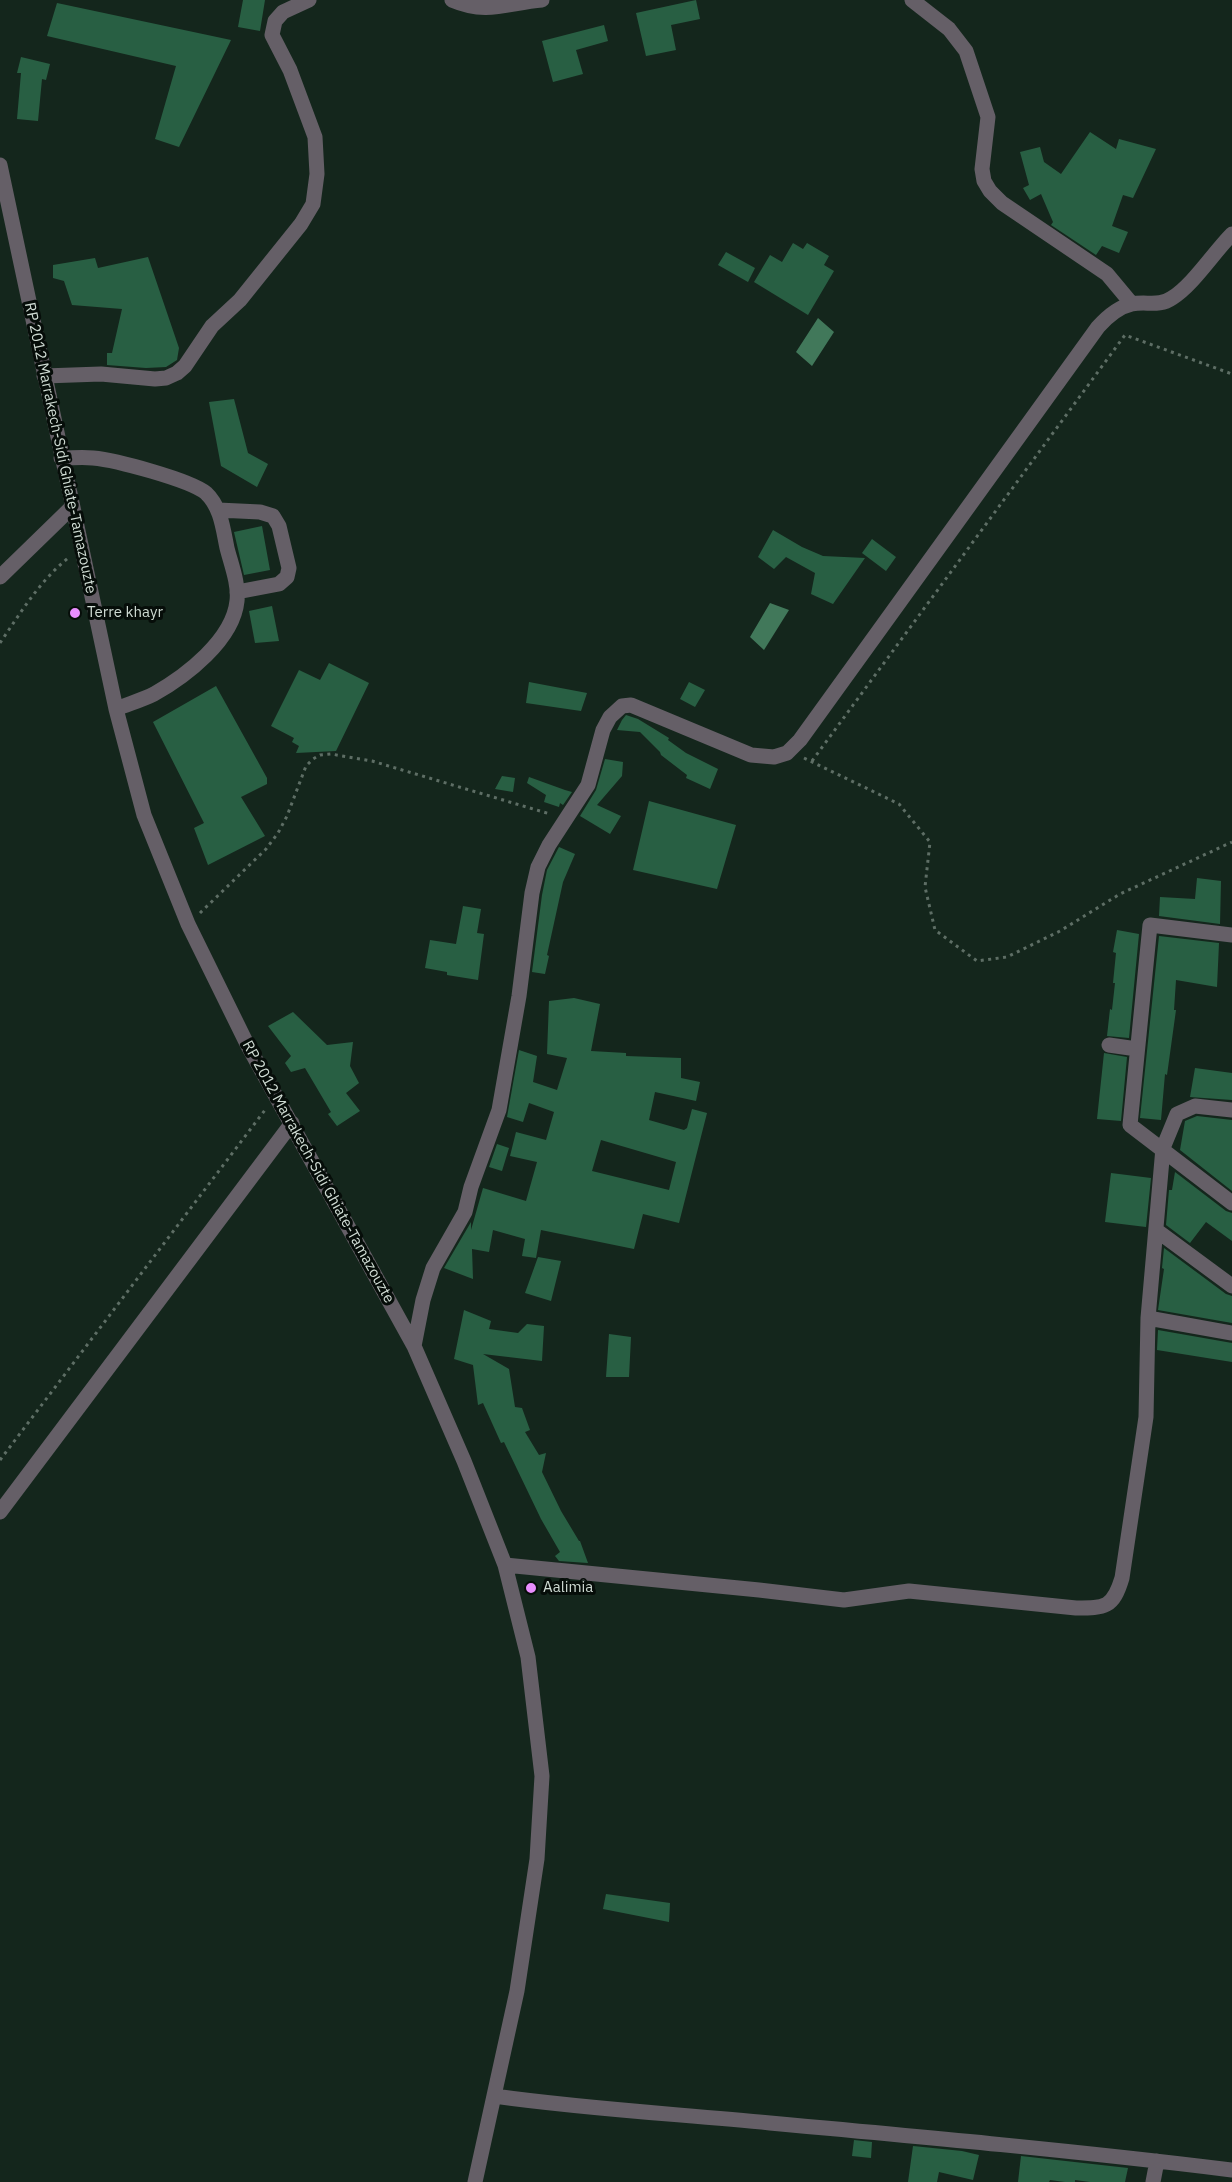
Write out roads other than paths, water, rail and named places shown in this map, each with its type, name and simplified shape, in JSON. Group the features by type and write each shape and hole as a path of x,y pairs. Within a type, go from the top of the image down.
{"street":[{"path":"44,376 101,374 155,379 166,378 177,373 185,366 212,326 240,300 301,224 313,204 317,174 315,137 290,70 272,35 275,21 283,12 309,0"},
{"path":"453,0 464,5 488,9 542,0"},
{"path":"912,0 949,29 966,51 988,117 982,169 984,181 990,191 1002,203 1107,273 1132,304"},
{"name":"RP 2012 Marrakech-Sidi Ghiate-Tamazouzte","path":"0,165 116,709 144,815 188,924 247,1044 414,1346 464,1461 505,1565 528,1657 542,1776 537,1859 517,1991 475,2182"},
{"path":"414,1346 423,1300 433,1268 465,1212 471,1187 499,1110 519,996 532,893 538,867 565,818 588,785 603,730 610,717 622,706 631,705 751,755 774,757 787,753 800,740 1098,327 1109,315 1132,304 1159,303 1171,299 1184,289 1232,234"},
{"path":"61,458 92,458 117,462 188,483 204,492 218,510 237,592 236,610 229,628 202,659 180,677 153,694 116,709"},
{"path":"0,577 72,507"},
{"path":"218,510 260,512 273,516 279,526 289,568 287,577 279,584 237,592"},
{"path":"1232,935 1150,925 1137,1049 1141,1077 1130,1125 1232,1203"},
{"path":"1109,1045 1137,1049"},
{"path":"505,1565 748,1588 844,1600 909,1591 1076,1608 1106,1606 1114,1599 1122,1578 1146,1417 1148,1318 1163,1148 1177,1114 1195,1106 1232,1110"},
{"path":"0,1512 292,1123"},
{"path":"1156,1230 1232,1286"},
{"path":"1148,1318 1232,1333"},
{"path":"494,2096 589,2108 780,2124 1232,2170"},
{"path":"1153,2182 1157,2161"}],"place":[{"name":"Terre khayr","path":"75,613"},
{"name":"Aalimia","path":"531,1588"}]}
